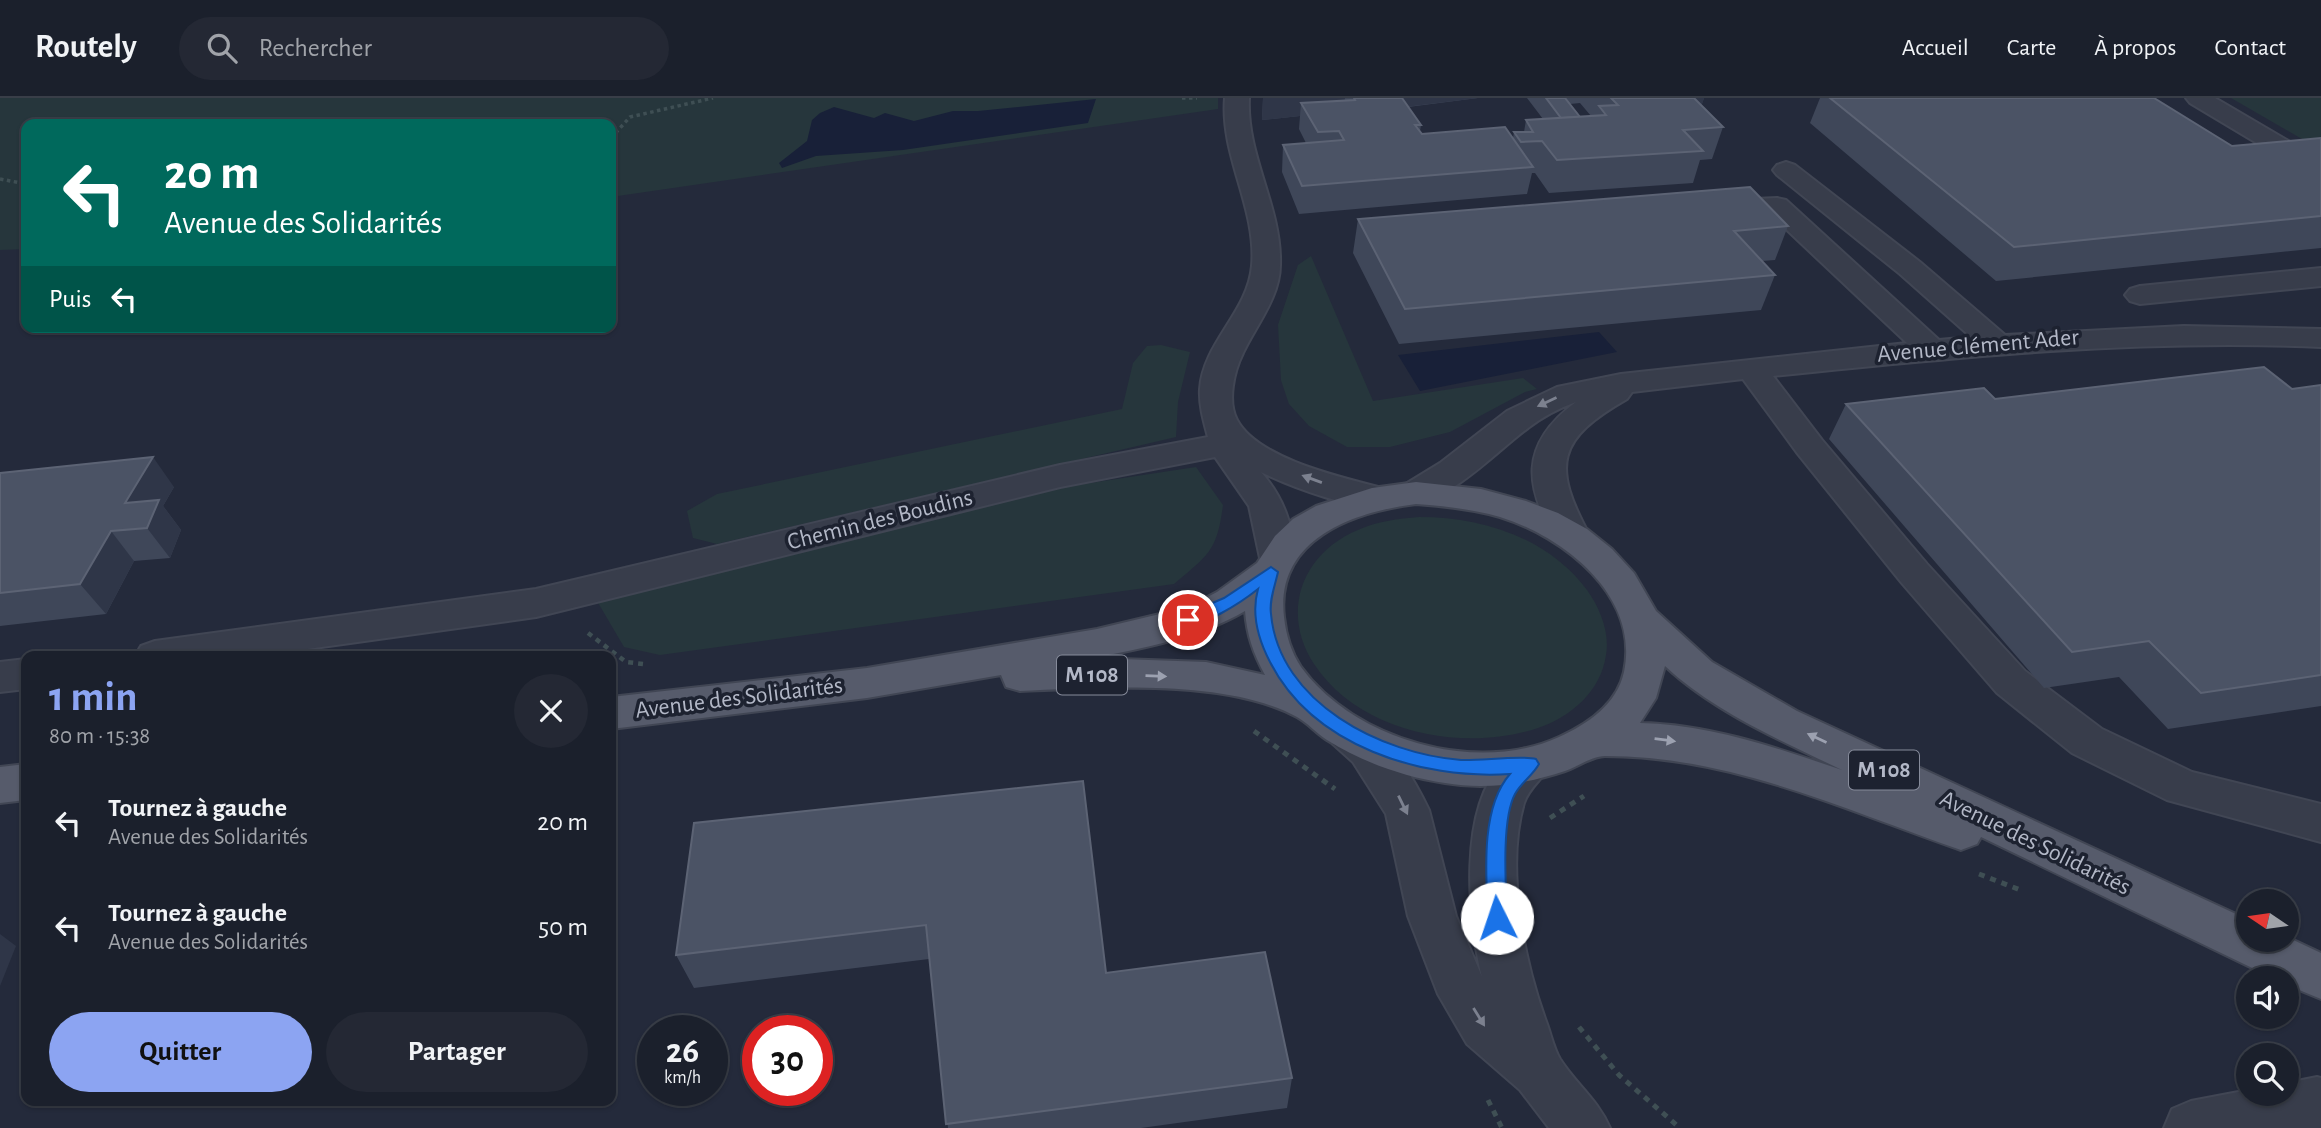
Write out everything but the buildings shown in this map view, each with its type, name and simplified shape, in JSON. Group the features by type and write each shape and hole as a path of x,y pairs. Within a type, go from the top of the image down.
{"main road":[{"name":"Avenue des Solidarités","path":"616,712 867,684 1037,654 1165,627 1210,613 1230,602 1274,565 1299,534 1326,516 1378,498 1416,494 1457,496 1497,503 1536,517 1572,536 1615,575 1626,589 1641,620 1646,652 1641,684 1624,713 1596,738 1565,754 1530,764 1484,768 1436,764 1391,751 1330,719 1253,686 1199,678 1068,675 867,684"},
{"name":"Avenue des Solidarités","path":"1274,565 1263,607 1270,646 1286,677 1330,719"},
{"name":"Avenue des Solidarités","path":"1641,620 1698,673 1742,701 2321,977"},
{"name":"Avenue des Solidarités","path":"1596,738 1654,738 1786,766 1931,821 2144,894"},
{"path":"0,785 21,783"}],"street":[{"path":"1237,98 1237,126 1264,228 1267,268 1259,294 1223,364 1216,392 1217,407 1232,458 1267,506 1274,565"},
{"path":"2198,98 2321,171"},
{"path":"1786,170 1910,268 1996,343"},
{"path":"1691,205 1705,204 1732,210 1777,206 1933,350"},
{"path":"2140,295 2321,277"},
{"name":"Avenue Clément Ader","path":"1416,494 1449,475 1508,426 1540,405 1577,392 1637,382 1996,343 2133,335 2321,338"},
{"path":"1751,369 1906,563 2011,682 2087,741 2182,787 2321,823"},
{"path":"1572,536 1556,510 1550,494 1547,464 1549,450 1564,429 1578,417 1606,397 1637,382"},
{"path":"1225,434 1271,463 1329,485 1378,498"},
{"name":"Chemin des Boudins","path":"191,651 536,603 1225,434"},
{"path":"0,677 21,675"},
{"path":"1330,719 1368,750 1407,810 1432,916 1455,978 1485,1027 1538,1072 1583,1128"},
{"path":"1530,764 1508,789 1502,806 1497,842 1495,895 1503,964 1538,1072"},
{"path":"2191,1128 2321,1104"}],"path":[{"path":"616,132 630,117 701,98 713,98"},
{"path":"0,179 21,183"},
{"path":"536,603 570,620 611,651"},
{"path":"616,654 626,662 649,664"}],"shaded area":[{"path":"0,98 1218,98 1218,109 616,196 616,119 21,119 21,249 0,250"},
{"path":"2231,98 2321,98 2321,150"},
{"path":"1311,256 1373,401 1523,378 1537,389 1525,392 1450,432 1390,447 1347,447 1309,426 1289,404 1281,380 1278,325 1298,265"},
{"path":"1161,345 1190,352 1178,402 1176,437 717,544 693,538 687,511 717,494 1122,409 1133,363 1147,346"},
{"path":"1196,467 1223,505 1221,521 1209,551 1174,584 660,655 624,647 597,601 1064,487"},
{"path":"1419,517 1467,521 1512,534 1553,557 1587,590 1603,621 1607,647 1598,680 1573,710 1538,728 1509,735 1446,737 1385,721 1358,707 1334,688 1314,664 1304,644 1298,605 1302,586 1311,569 1323,553 1358,530 1380,522"}],"water":[{"path":"1096,99 1088,123 903,150 816,156 782,168 779,163 807,141 812,120 834,107 874,118 885,113 914,121 953,111"},
{"path":"1599,332 1617,352 1420,391 1398,355"}],"route":[{"path":"1188,620 1210,613 1230,602 1271,572 1263,600 1265,630 1270,646 1286,677 1297,691 1329,719 1368,743 1413,759 1484,768 1530,764 1517,775 1502,806 1497,842 1497,918"}]}
